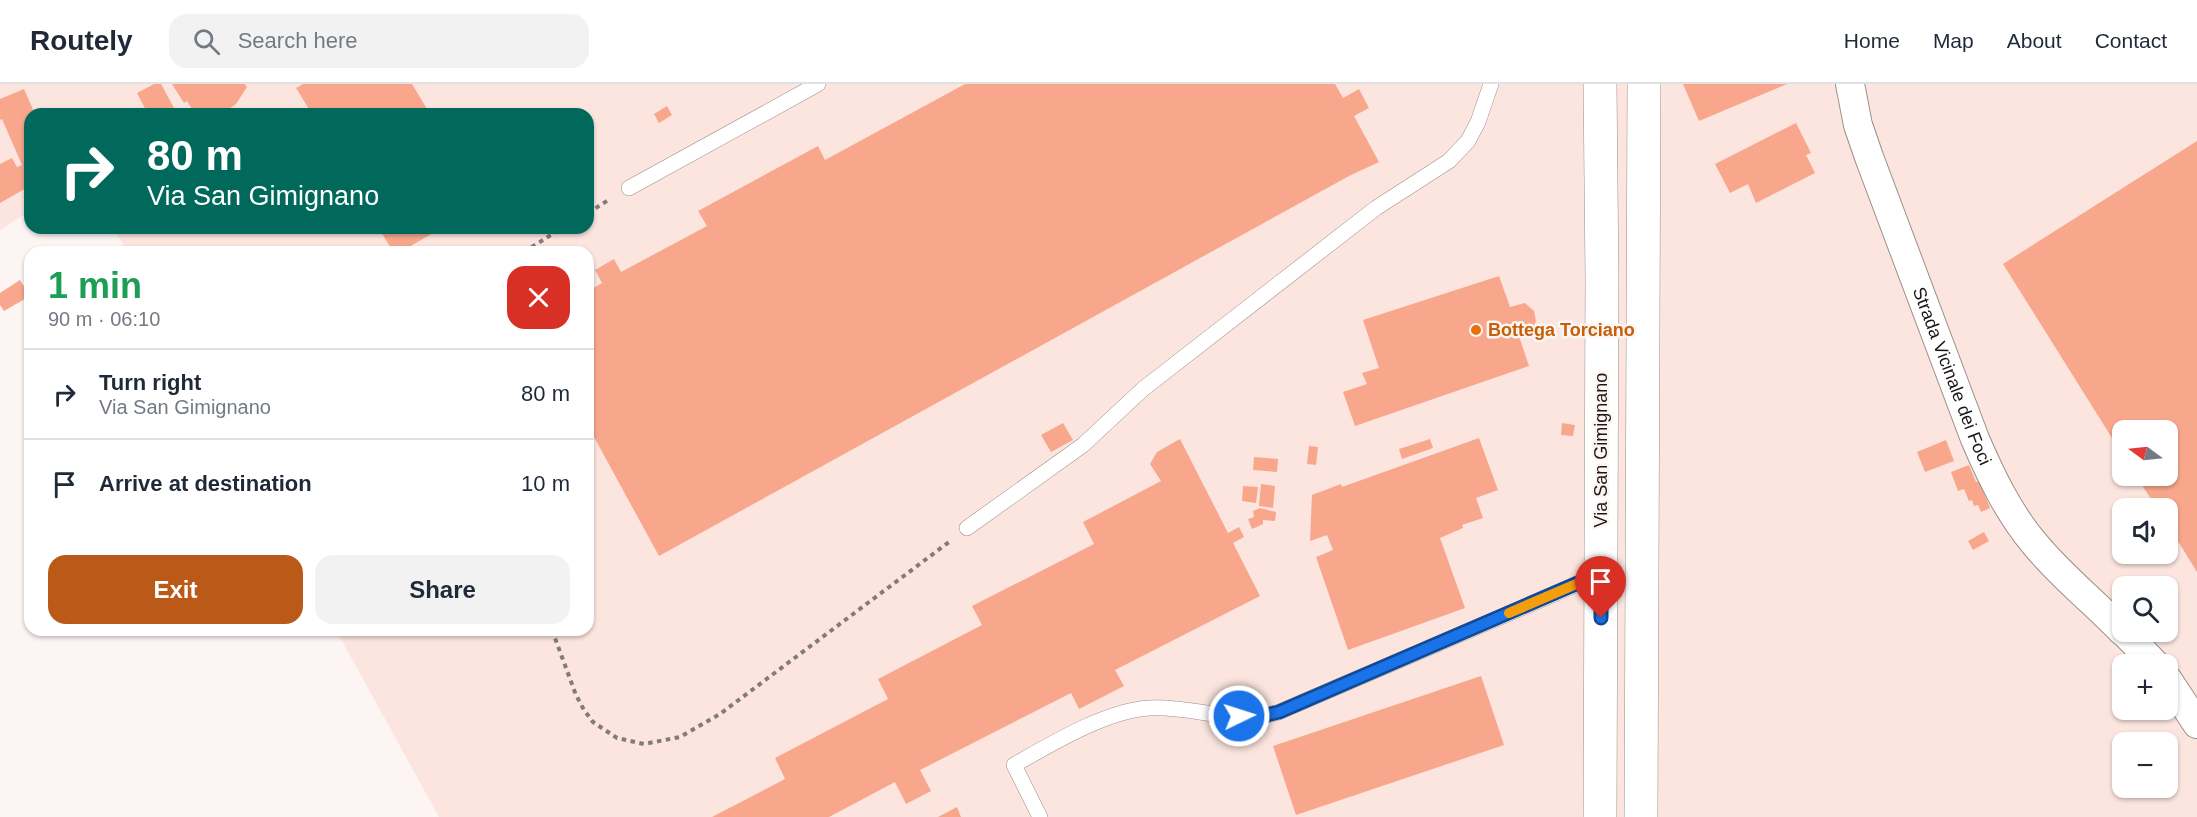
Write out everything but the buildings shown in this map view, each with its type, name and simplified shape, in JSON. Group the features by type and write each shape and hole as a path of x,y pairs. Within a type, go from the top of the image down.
{"main road":[{"name":"Via San Gimignano","path":"1600,84 1600,817"},
{"path":"1641,817 1644,84"}],"street":[{"name":"Strada Vicinale dei Foci","path":"1850,84 1858,125 1869,157 1975,439 1992,477 2017,521 2035,546 2112,620"},
{"name":"Strada Vicinale dei Foci","path":"2134,642 2146,654"},
{"path":"2178,695 2197,724"}],"lane":[{"path":"629,188 818,84"},
{"path":"967,528 1083,446 1143,389 1376,208 1449,161 1468,141 1478,122 1491,84"},
{"path":"1040,817 1014,765 1083,729 1119,714 1148,708 1185,709 1258,717 1279,712 1601,573"}],"path":[{"path":"534,246 552,234"},
{"path":"554,636 576,695 593,722 617,738 631,743 644,744 680,737 720,714 967,528"}],"shaded area":[{"path":"0,84 2197,84 2197,817 439,817 339,636 594,636 594,246 124,246 117,234 594,234 594,108 24,108 24,215 0,230"}],"slow traffic":[{"path":"1509,613 1588,579"}],"place":[{"name":"Bottega Torciano","path":"1476,330"}],"route":[{"path":"1239,716 1258,717 1279,712 1601,573 1601,618"}]}
